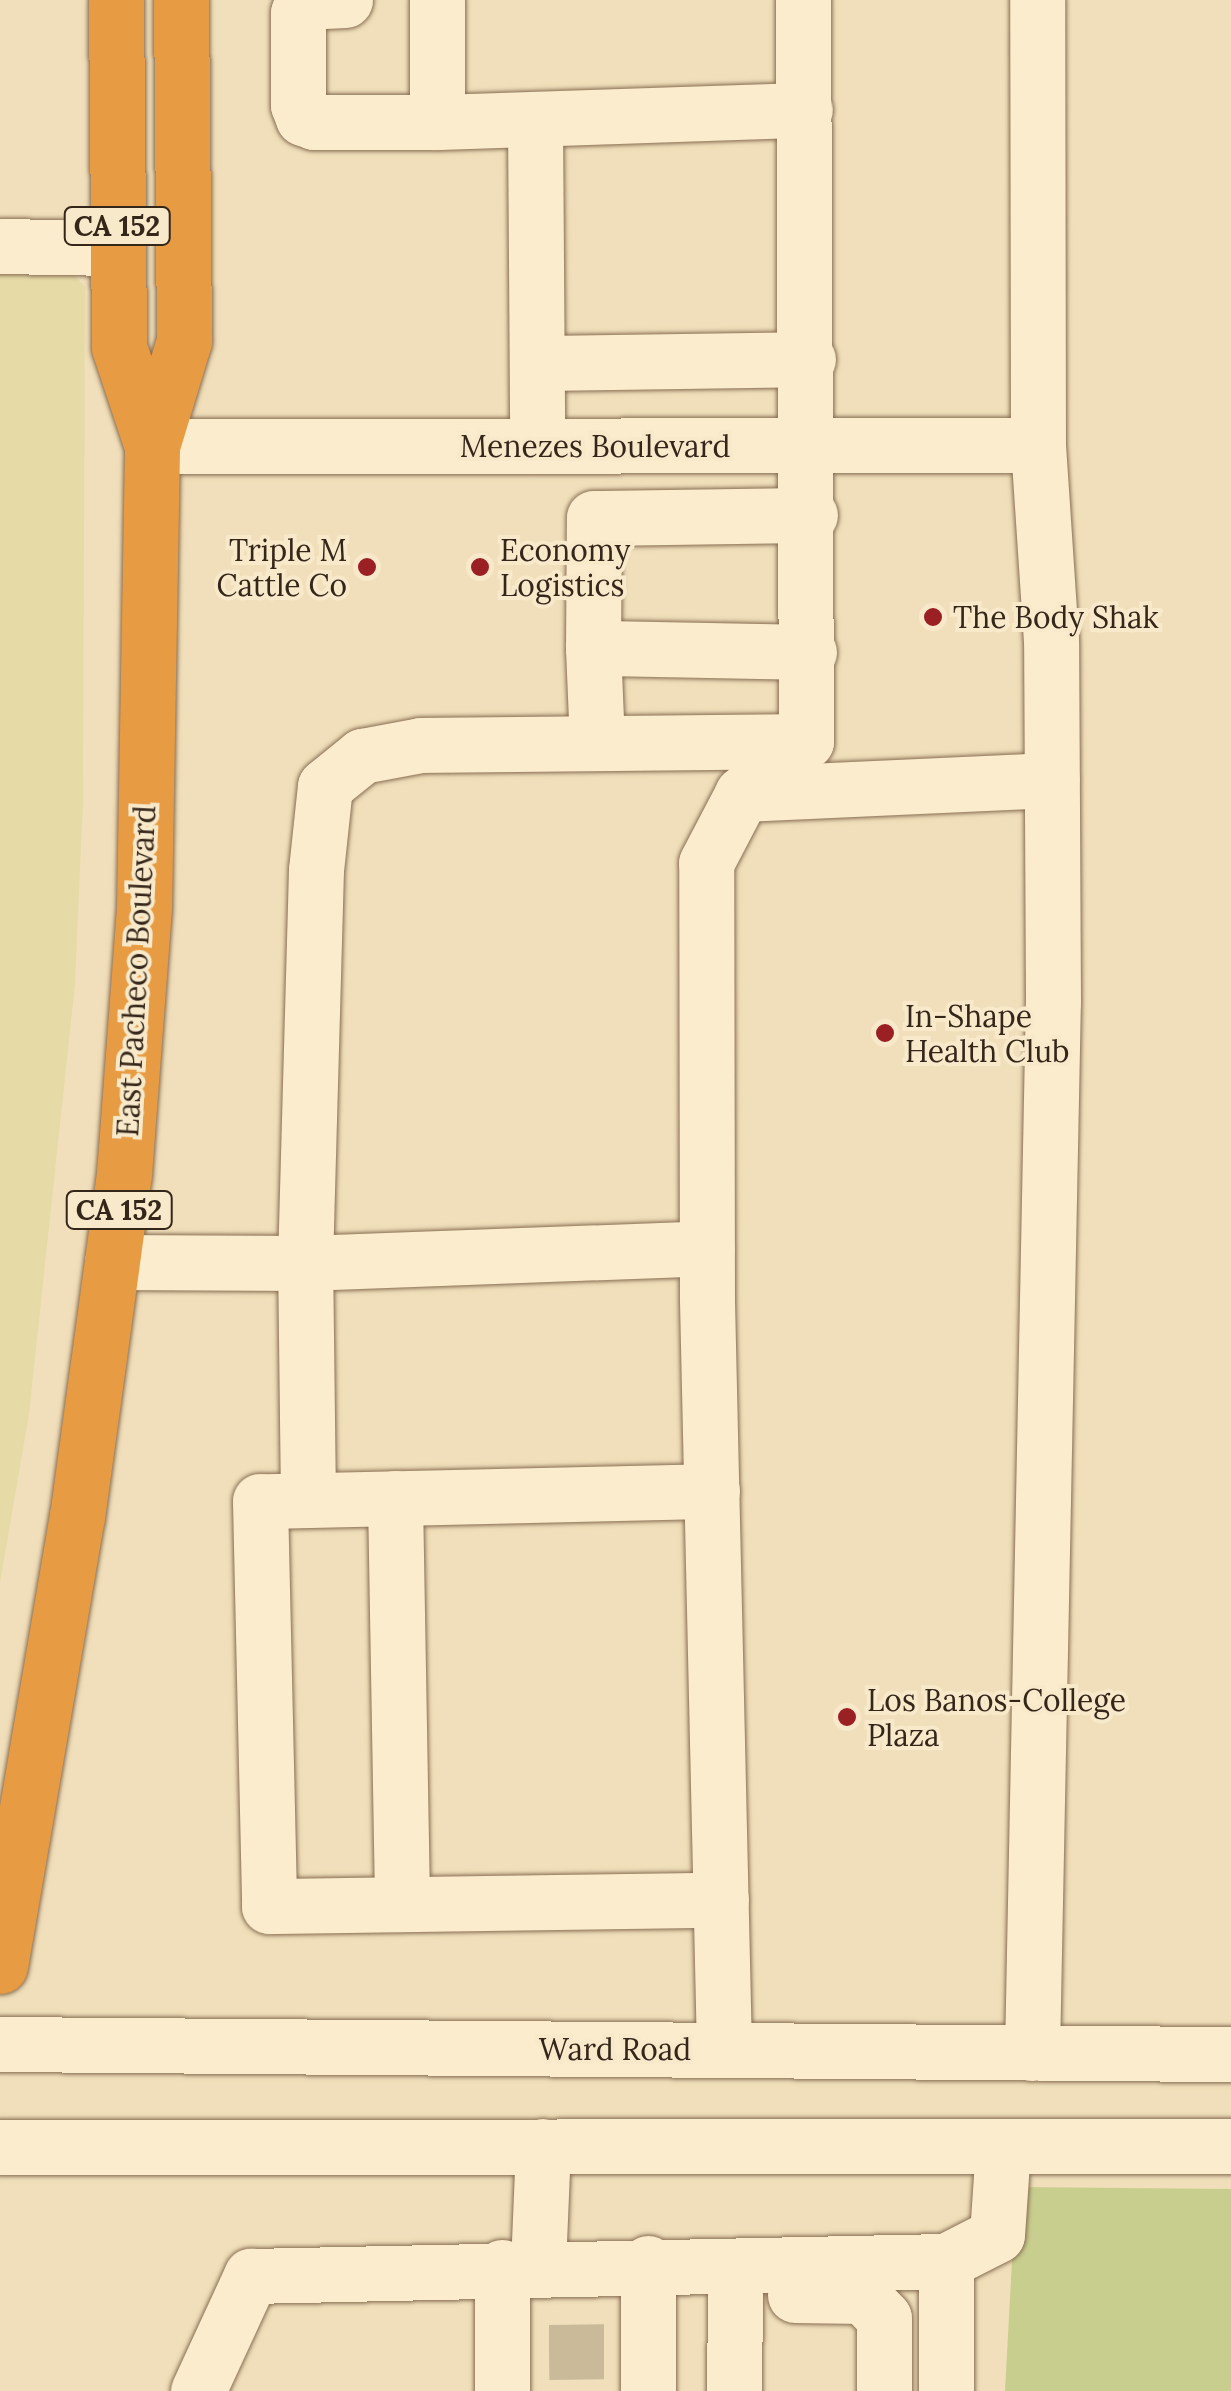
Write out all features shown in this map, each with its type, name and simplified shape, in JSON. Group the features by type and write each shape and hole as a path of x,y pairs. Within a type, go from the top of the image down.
{"highway":[{"name":"East Pacheco Boulevard","path":"116,0 119,347 152,446"},
{"name":"East Pacheco Boulevard","path":"0,1966 77,1517 112,1262 144,908 152,446 184,341 180,0"}],"street":[{"path":"345,0 302,2 303,118 437,122 805,110"},
{"path":"437,0 437,122"},
{"path":"724,2050 707,1248 706,862 742,794 806,741 810,516 804,0"},
{"path":"1032,2052 1052,780 1051,641 1038,445 1037,0"},
{"path":"535,119 538,446"},
{"path":"0,246 118,248"},
{"path":"537,364 808,360"},
{"name":"Menezes Boulevard","path":"152,446 1038,445"},
{"path":"595,446 593,648 597,743"},
{"path":"594,518 810,516"},
{"path":"593,648 809,652"},
{"path":"308,1500 305,1263 316,870 326,786 362,756 420,745 806,741"},
{"path":"742,794 1052,780"},
{"path":"112,1262 305,1263 707,1248"},
{"path":"712,1490 260,1501 269,1906 721,1900"},
{"path":"395,1498 402,1904"},
{"name":"Ward Road","path":"0,2044 1231,2054"},
{"path":"518,2365 520,2267 543,2146"},
{"path":"648,2278 946,2260 997,2235 1003,2146"},
{"path":"0,2147 1231,2146"},
{"path":"946,2260 946,2391"},
{"path":"198,2391 251,2276 520,2267 648,2278 736,2294 864,2296 884,2318 884,2391"},
{"path":"639,2365 648,2278"},
{"path":"734,2391 736,2294"}],"shaded area":[{"path":"0,264 65,265 85,287 83,801 75,984 29,1414 0,1583"}],"green space":[{"path":"1016,2187 1231,2189 1231,2391 1005,2391"}],"tunnel":[{"path":"549,2352 622,2351"}],"place":[{"name":"Triple M Cattle Co","path":"367,567"},
{"name":"Economy Logistics","path":"480,567"},
{"name":"The Body Shak","path":"933,617"},
{"name":"In-Shape Health Club","path":"885,1033"},
{"name":"Los Banos-College Plaza","path":"847,1717"}]}
